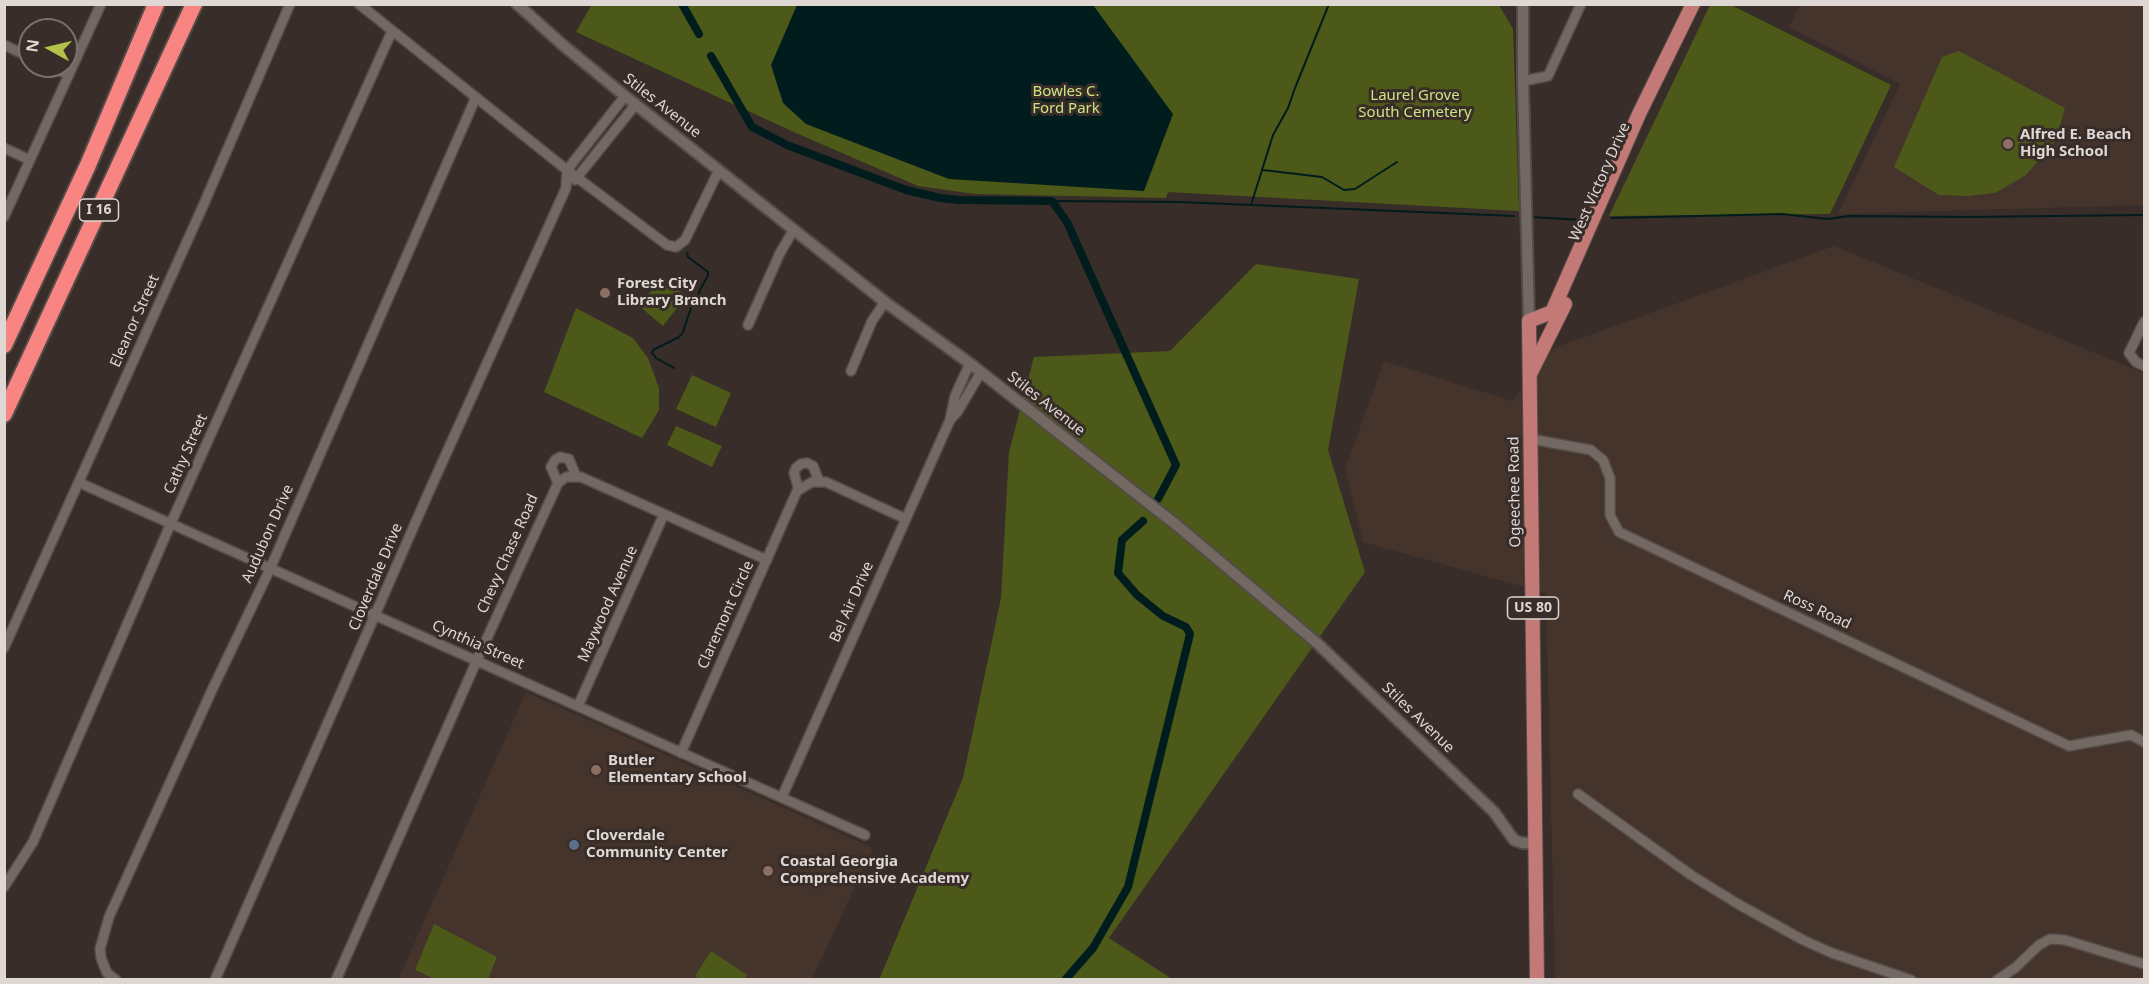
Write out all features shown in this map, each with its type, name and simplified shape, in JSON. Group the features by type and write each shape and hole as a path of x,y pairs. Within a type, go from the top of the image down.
{"highway":[{"name":"I 16","path":"4,345 88,165 156,4"},
{"name":"I 16","path":"4,414 194,4"}],"main road":[{"name":"West Victory Drive","path":"1529,321 1552,312 1639,114 1693,4"},
{"name":"West Victory Drive","path":"1530,374 1560,315 1646,117 1702,4"},
{"name":"Ogeechee Road","path":"1529,321 1537,980"}],"street":[{"path":"78,55 101,4"},
{"name":"Eleanor Street","path":"4,648 80,483 290,4"},
{"path":"359,4 577,178 667,245 676,247 686,240 719,170"},
{"name":"Stiles Avenue","path":"517,4 625,96 885,302 970,363 1179,527 1317,643 1494,812 1514,840 1522,843 1535,843"},
{"name":"Ogeechee Road","path":"1523,4 1529,321"},
{"path":"1523,81 1548,76 1581,4"},
{"name":"Cathy Street","path":"4,887 33,842 171,523 392,31"},
{"path":"4,45 18,51"},
{"path":"4,217 68,78"},
{"path":"567,170 625,96"},
{"name":"Audubon Drive","path":"116,980 107,973 100,958 100,949 109,917 212,690 270,569 476,97"},
{"name":"Cloverdale Drive","path":"566,188 577,178 636,104"},
{"path":"4,148 30,160"},
{"name":"Cloverdale Drive","path":"214,980 566,188 567,170"},
{"path":"748,325 780,253 794,230"},
{"path":"851,371 872,321 885,302"},
{"path":"2145,322 2129,353 2136,362 2145,366"},
{"name":"Bel Air Drive","path":"782,798 950,420 957,392 970,363"},
{"name":"Bel Air Drive","path":"950,420 958,411 981,372"},
{"name":"Ross Road","path":"1531,439 1591,450 1603,460 1610,478 1610,515 1619,532 2069,747 2131,735 2145,742"},
{"path":"576,476 569,459 560,457 551,467 558,483 566,477 576,476 767,560"},
{"name":"Claremont Circle","path":"681,753 792,500 800,489 794,473 796,468 807,463 815,468 819,481 842,488 906,519"},
{"path":"800,489 819,481"},
{"name":"Cynthia Street","path":"80,483 865,834"},
{"name":"Chevy Chase Road","path":"336,980 558,483"},
{"name":"Maywood Avenue","path":"579,706 664,514"},
{"path":"1578,794 1691,875 1738,904 1818,946 1911,980"},
{"path":"1997,980 2015,968 2039,945 2050,939 2065,940 2145,964"}],"shaded area":[{"name":"Alfred E. Beach High School","path":"1800,5 2144,5 2144,205 1838,214 1900,84 1789,27"},
{"path":"1834,246 2144,373 2144,979 1555,979 1546,593 1363,542 1345,469 1384,361 1512,401 1554,348"},
{"name":"Butler Elementary School","path":"526,692 873,848 812,979 398,980"}],"green space":[{"name":"Laurel Grove South Cemetery","path":"592,4 1499,5 1513,29 1519,211 1168,192 1166,198 975,194 918,186 576,32"},
{"path":"1710,5 1731,5 1891,85 1830,214 1609,216"},
{"path":"1959,51 2065,108 2056,140 2026,175 1995,193 1968,196 1939,195 1894,167 1942,57"},
{"path":"1256,264 1359,279 1328,450 1365,572 1109,938 1172,979 879,980 963,778 1001,598 1009,452 1034,357 1170,351"},
{"path":"663,276 686,296 663,326 639,306"},
{"path":"576,308 633,338 648,358 659,388 659,410 642,438 544,392"},
{"path":"692,375 731,393 716,427 676,409"},
{"path":"676,426 722,446 712,467 667,445"},
{"path":"434,924 497,957 488,979 435,979 415,970"},
{"path":"711,951 747,975 744,979 700,979 695,976"}],"water":[{"name":"Bowles C. Ford Park","path":"797,5 1093,5 1173,114 1144,191 949,179 806,124 783,103 771,65"}],"waterway":[{"path":"682,4 699,34"},
{"path":"1251,205 1273,135 1288,108 1329,4"},
{"path":"711,56 752,127 787,145 906,190 940,198 1052,201 1067,222 1176,465 1158,499"},
{"path":"1263,170 1322,177 1344,190 1355,189 1397,162"},
{"path":"1052,201 1180,202 1514,216"},
{"path":"1611,218 1782,214 1828,219 1849,216 2144,215"},
{"path":"1530,217 1583,220"},
{"path":"674,368 656,358 652,353 653,350 679,337 683,332 691,308 708,275 708,272 688,257 687,253"},
{"path":"1065,980 1093,948 1128,887 1190,634 1186,627 1163,616 1137,595 1118,573 1122,540 1143,521"}],"place":[{"name":"Alfred E. Beach High School","path":"2008,144"},
{"name":"Forest City Library Branch","path":"605,293"},
{"name":"Butler Elementary School","path":"596,770"},
{"name":"Cloverdale Community Center","path":"574,845"},
{"name":"Coastal Georgia Comprehensive Academy","path":"768,871"}]}
